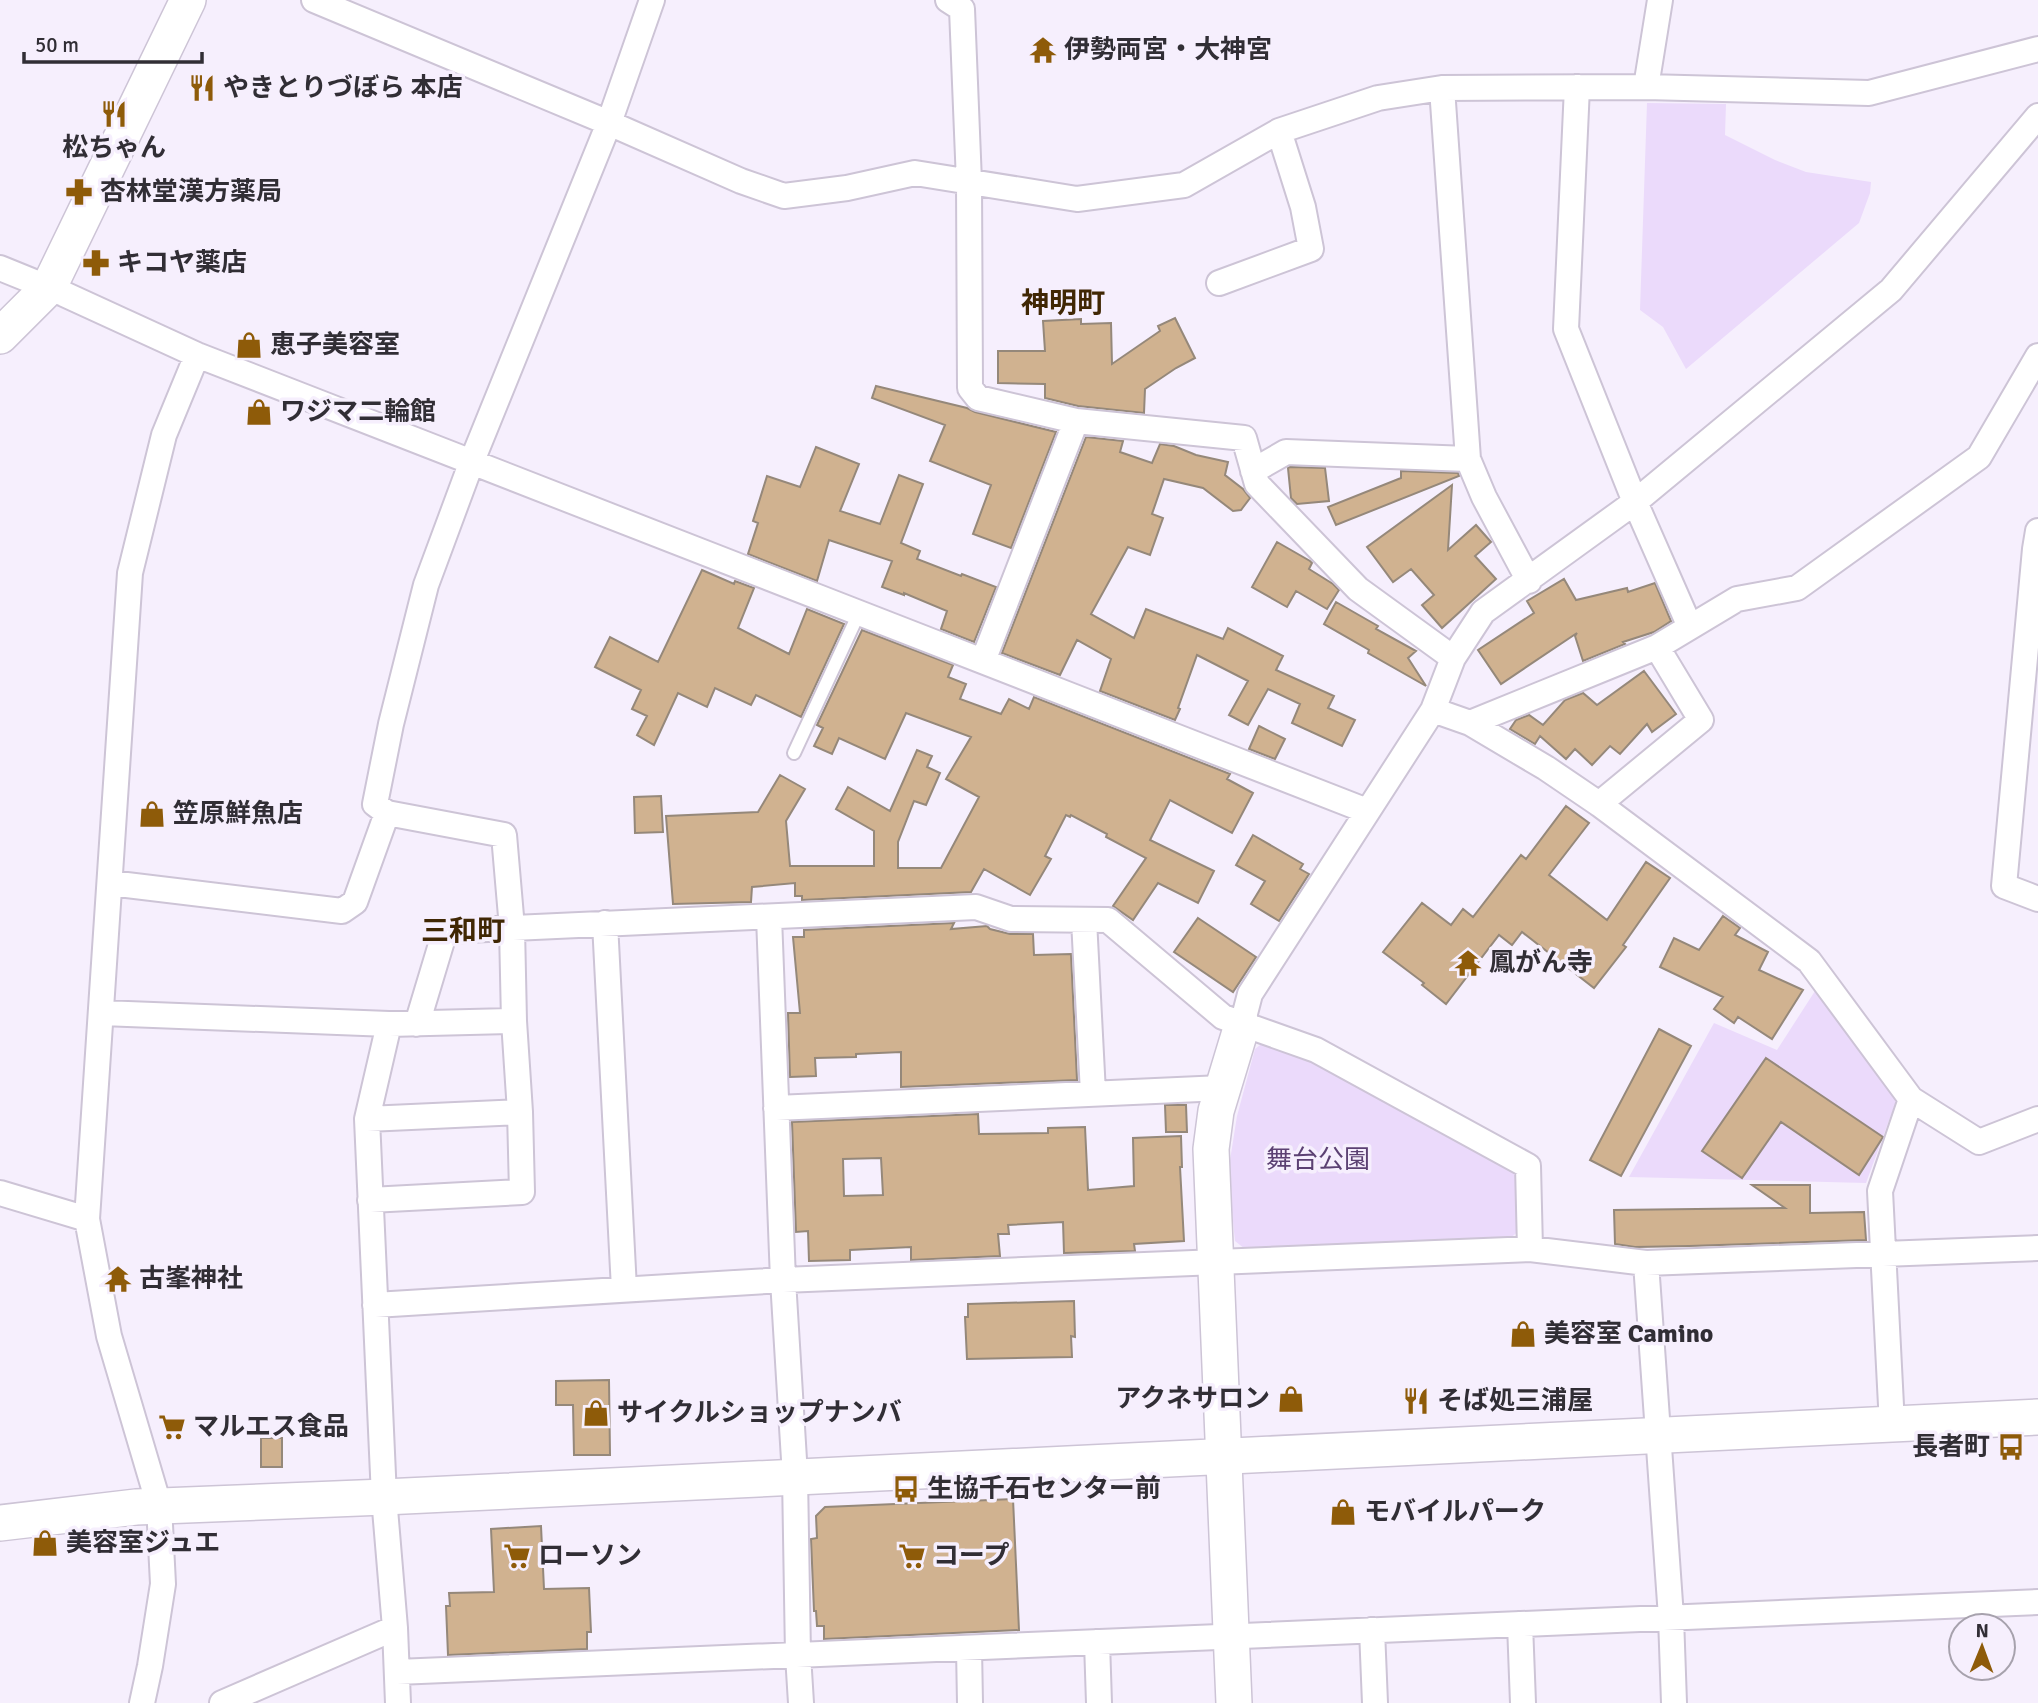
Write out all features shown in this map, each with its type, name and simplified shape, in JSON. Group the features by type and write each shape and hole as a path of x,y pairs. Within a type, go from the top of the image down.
{"street":[{"path":"0,336 49,287 188,0"},
{"path":"314,0 609,122 741,181 784,196 847,188 915,173 1077,198 1184,185 1279,131 1378,98 1442,88 1646,87 1869,93 2038,48"},
{"path":"370,1200 522,1192 512,928 504,835 387,813 375,804 391,724 426,585 472,461 609,122 652,0"},
{"path":"948,0 962,9 969,182 970,388 978,398 1076,421 1244,438 1257,484 1358,589 1452,658"},
{"path":"1646,87 1660,0"},
{"path":"1577,87 1566,329 1635,502 1690,627"},
{"path":"1442,88 1468,459 1484,497 1529,581"},
{"path":"1234,1703 1211,1149 1216,1111 1250,994 1433,710 1452,658 1483,612 1635,502 1891,290 2038,116"},
{"path":"1219,284 1311,249 1303,207 1279,131"},
{"path":"0,268 49,287 197,355 1367,811"},
{"path":"142,1703 163,1584 159,1505 109,1336 87,1219 130,573 164,435 197,355"},
{"path":"1470,723 1657,647 1737,599 1797,588 1979,457 2038,356"},
{"path":"983,661 1076,421"},
{"path":"1253,471 1286,452 1468,459"},
{"path":"2038,531 2004,886 2038,899"},
{"path":"1599,804 1701,720 1657,647"},
{"path":"1433,710 1470,723 1546,768 1599,804 1809,961 1911,1099 1979,1142 2038,1119"},
{"path":"110,883 342,911 355,902 387,813"},
{"path":"417,1024 445,931 976,907 1011,919 1108,920 1223,1017 1316,1051 1528,1166 1530,1248"},
{"path":"769,917 783,1280 795,1476 801,1703"},
{"path":"1084,920 1093,1093"},
{"path":"605,923 624,1289"},
{"path":"102,1013 389,1024 514,1021"},
{"path":"389,1024 367,1119 384,1497 398,1703"},
{"path":"776,1108 1222,1088"},
{"path":"1892,1425 1880,1191 1911,1099"},
{"path":"367,1119 520,1112"},
{"path":"0,1193 87,1219"},
{"path":"375,1304 783,1280 1530,1248 1646,1263 2038,1248"},
{"path":"1646,1263 1671,1617 1674,1703"},
{"path":"0,1523 159,1505 384,1497 2038,1417"},
{"path":"397,1672 2038,1602"},
{"path":"1520,1624 1523,1703"},
{"path":"222,1703 395,1628"},
{"path":"1372,1630 1375,1703"},
{"path":"1097,1642 1098,1703"},
{"path":"969,1648 970,1703"}],"lane":[{"path":"794,753 859,613"}],"green space":[{"path":"1647,103 1726,104 1725,135 1806,172 1871,182 1870,193 1859,223 1686,369 1663,327 1640,310"},
{"path":"1815,991 1898,1096 1866,1183 1629,1177 1714,1023 1777,1050"},
{"name":"舞台公園","path":"1264,1042 1313,1057 1516,1170 1519,1231 1509,1239 1245,1249 1235,1241 1228,1173 1237,1116 1255,1049"}],"building":[{"path":"1175,318 1195,358 1145,389 1144,413 1078,406 1045,398 1045,384 998,383 998,351 1045,351 1043,321 1081,319 1081,324 1111,323 1112,364 1160,331 1158,326"},
{"path":"876,386 1056,432 1011,548 973,534 991,485 930,461 945,425 872,398"},
{"path":"1086,437 1123,441 1120,452 1152,463 1160,444 1228,462 1225,475 1250,498 1241,510 1233,511 1203,488 1164,479 1152,514 1163,518 1150,555 1128,547 1091,614 1134,638 1146,609 1223,639 1228,628 1283,656 1276,670 1334,696 1328,708 1355,720 1342,746 1292,723 1300,704 1268,689 1248,725 1229,715 1248,681 1197,655 1175,720 1100,691 1111,659 1077,640 1060,675 1002,653"},
{"path":"816,447 859,464 840,511 880,524 899,475 923,484 901,543 920,551 917,559 996,587 974,642 941,629 947,611 882,587 892,561 829,540 817,581 748,554 758,523 753,521 767,476 800,487"},
{"path":"1290,467 1325,468 1329,501 1297,504 1291,498"},
{"path":"1401,471 1458,473 1459,476 1336,525 1328,507 1401,478"},
{"path":"1452,485 1448,550 1476,525 1491,542 1475,556 1496,579 1442,628 1422,605 1434,595 1411,569 1393,582 1367,547"},
{"path":"1277,542 1310,561 1312,563 1309,569 1339,590 1327,609 1296,591 1287,607 1252,587"},
{"path":"702,570 734,584 735,581 754,588 738,628 789,654 807,609 844,624 801,717 756,695 751,705 715,688 707,707 678,693 654,745 637,735 647,716 632,709 641,690 595,667 610,637 658,662"},
{"path":"1564,579 1576,600 1627,588 1628,592 1655,583 1671,621 1654,632 1623,642 1625,644 1583,661 1575,636 1577,633 1501,684 1478,650 1534,613 1527,601"},
{"path":"1336,602 1378,626 1376,629 1416,651 1408,658 1426,686 1324,624"},
{"path":"862,630 953,665 948,677 966,684 960,699 1001,714 1009,699 1029,709 1034,697 1230,774 1227,779 1253,793 1232,833 1170,800 1150,840 1214,871 1198,903 1158,883 1133,920 1113,906 1146,858 1106,837 1107,834 1071,815 1066,815 1045,856 1051,859 1030,895 984,869 971,892 802,900 802,896 795,896 795,883 752,887 751,902 673,904 666,816 758,812 780,775 805,789 786,821 790,866 874,866 874,831 836,809 848,787 890,811 917,750 932,756 927,767 940,773 926,805 914,801 898,842 898,868 941,868 979,797 946,779 971,737 906,713 885,759 839,738 832,754 814,746 823,728 817,725"},
{"path":"1644,671 1676,714 1652,732 1647,724 1620,754 1610,746 1592,765 1575,749 1566,759 1540,736 1535,744 1510,729 1516,720 1529,715 1543,725 1565,700 1583,693 1597,705"},
{"path":"1259,726 1285,739 1275,759 1249,749"},
{"path":"661,796 663,832 635,833 634,797"},
{"path":"1566,806 1589,823 1549,875 1607,920 1646,862 1670,878 1623,945 1626,947 1594,988 1522,932 1512,945 1499,935 1446,1004 1422,985 1424,983 1383,952 1422,903 1451,925 1463,909 1473,917 1521,855 1526,859"},
{"path":"1253,835 1303,864 1300,869 1309,874 1279,921 1251,904 1265,881 1236,865"},
{"path":"1723,916 1740,928 1735,935 1768,952 1759,970 1803,990 1772,1039 1738,1017 1734,1023 1714,1009 1723,997 1660,967 1674,938 1699,950"},
{"path":"1198,918 1256,957 1233,992 1174,952"},
{"path":"954,923 951,929 987,926 1010,934 1033,934 1034,955 1071,954 1077,1080 901,1087 901,1052 815,1058 816,1076 790,1077 788,1013 800,1013 793,937 804,937 804,930"},
{"path":"1659,1029 1691,1046 1621,1176 1590,1160"},
{"path":"1766,1058 1883,1137 1859,1175 1781,1122 1742,1178 1702,1151"},
{"path":"1165,1105 1186,1105 1187,1132 1166,1132"},
{"path":"978,1114 979,1134 1048,1133 1048,1128 1085,1127 1088,1190 1134,1186 1133,1138 1181,1136 1184,1241 1134,1244 1135,1251 1064,1253 1063,1222 1008,1225 1009,1234 998,1234 1000,1256 911,1260 911,1247 850,1250 850,1260 809,1261 808,1231 796,1232 792,1122","holes":["881,1158 883,1195 844,1196 843,1159"]},
{"path":"1752,1185 1810,1185 1810,1213 1864,1212 1866,1240 1635,1247 1615,1244 1614,1210 1785,1208"},
{"path":"1074,1301 1075,1337 1071,1336 1072,1357 967,1359 965,1317 968,1317 968,1304"},
{"name":"サイクルショップナンバ","path":"609,1380 610,1455 574,1455 573,1405 556,1405 556,1381"},
{"path":"261,1438 282,1438 282,1467 261,1467"},
{"name":"コープ","path":"1013,1499 1019,1630 824,1639 824,1626 817,1626 814,1611 811,1539 817,1538 816,1516 825,1507"},
{"path":"541,1526 544,1589 589,1588 591,1632 587,1632 587,1649 448,1655 446,1606 450,1606 449,1593 494,1592 491,1529"}],"place":[{"name":"伊勢両宮・大神宮","path":"1043,50"},
{"name":"やきとりづぼら 本店","path":"202,88"},
{"name":"松ちゃん","path":"114,114"},
{"name":"杏林堂漢方薬局","path":"79,192"},
{"name":"キコヤ薬店","path":"96,263"},
{"name":"恵子美容室","path":"249,345"},
{"name":"ワジマ二輪館","path":"259,412"},
{"name":"笠原鮮魚店","path":"152,814"},
{"name":"鳳がん寺","path":"1468,963"},
{"name":"古峯神社","path":"118,1279"},
{"name":"美容室 Camino","path":"1523,1334"},
{"name":"アクネサロン","path":"1291,1399"},
{"name":"そば処三浦屋","path":"1416,1401"},
{"name":"サイクルショップナンバ","path":"596,1413"},
{"name":"マルエス食品","path":"172,1427"},
{"name":"長者町","path":"2011,1447"},
{"name":"生協千石センター前","path":"906,1489"},
{"name":"モバイルパーク","path":"1343,1512"},
{"name":"美容室ジュエ","path":"45,1543"},
{"name":"ローソン","path":"517,1556"},
{"name":"コープ","path":"912,1556"}],"district":[{"name":"神明町","path":"1063,303"},
{"name":"三和町","path":"463,931"}]}
